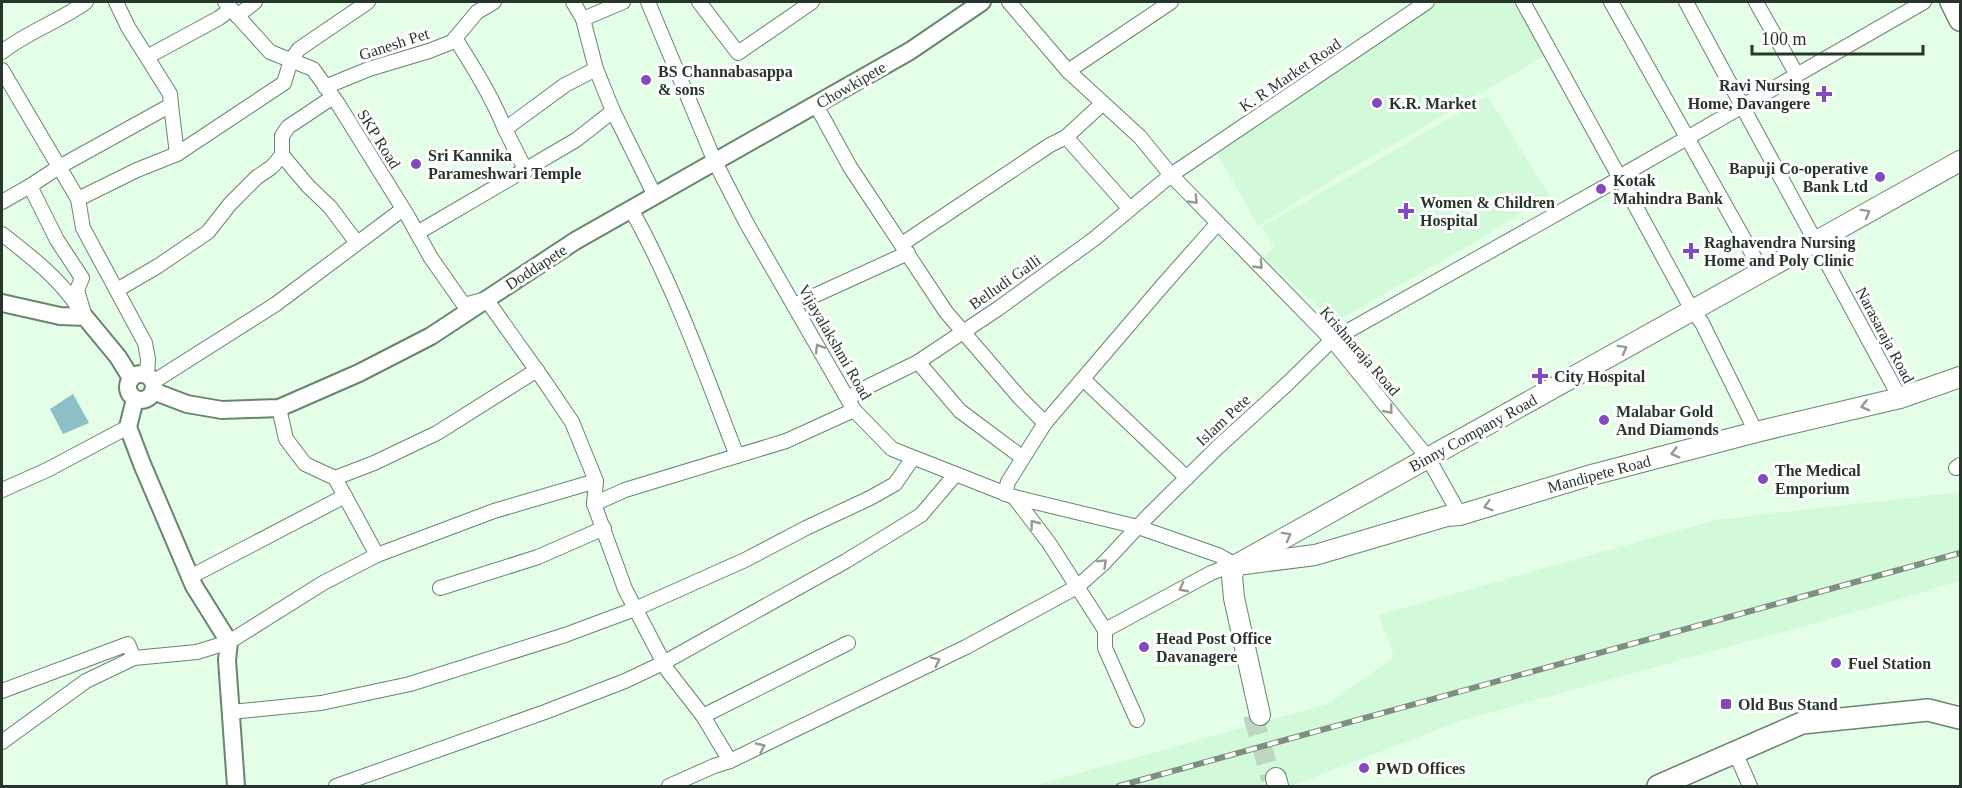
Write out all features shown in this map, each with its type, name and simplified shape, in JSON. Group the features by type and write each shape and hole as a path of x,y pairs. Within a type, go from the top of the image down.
{"main road":[{"name":"Binny Company Road","path":"1233,565 1960,160"},
{"name":"Mandipete Road","path":"1233,565 1315,555 1448,516 1460,515 1588,476 1756,432 1900,398 1960,377"},
{"path":"1233,565 1234,598 1256,715"},
{"path":"1658,786 1803,723 1928,710 1960,718"}],"street":[{"path":"2,52 12,43 86,2"},
{"path":"116,2 128,27 170,94 177,154"},
{"path":"147,57 219,18 231,9 255,2"},
{"path":"78,199 137,170 177,154 284,83 291,60 299,49 368,2"},
{"name":"Ganesh Pet","path":"282,155 282,136 288,127 329,92 369,69 452,42 477,12 494,2"},
{"path":"573,2 583,19 596,69 613,111 655,196"},
{"path":"583,19 623,2"},
{"name":"Vijayalakshmi Road","path":"648,2 715,162 757,241 851,404 892,449 1010,496 1138,527 1218,555 1233,565"},
{"path":"699,2 738,53 812,2"},
{"name":"Chowkipete","path":"715,162 910,51 982,2"},
{"name":"Krishnaraja Road","path":"1009,2 1068,71 1140,137 1171,175 1217,224 1332,339 1428,458 1460,515"},
{"path":"1068,71 1171,2"},
{"name":"K. R Market Road","path":"1171,175 1427,2"},
{"path":"1523,2 1692,310 1702,323 1756,432"},
{"path":"1611,2 1762,271"},
{"name":"Narasaraja Road","path":"1686,2 1900,398"},
{"path":"1756,2 1797,75"},
{"name":"Islam Pete","path":"669,786 730,761 966,647 1077,587 1332,339 1924,2"},
{"name":"SKP Road","path":"231,9 270,52 313,69 403,209 431,258 464,305 486,299"},
{"path":"455,38 484,85 525,171"},
{"path":"505,129 565,85 596,69"},
{"path":"2,70 78,199 83,228 145,343 148,359 146,382 151,395 144,400 135,399 128,427 190,577 229,642 227,660 236,786"},
{"path":"794,305 905,248 1050,145 1066,137 1103,103"},
{"path":"2,202 59,167 171,105"},
{"path":"816,105 850,167 946,312 1020,398 1045,423"},
{"path":"417,233 576,140 613,111"},
{"path":"1066,137 1130,209"},
{"path":"117,290 208,232 230,204 257,177 272,167 282,155 308,186 330,207 357,243"},
{"name":"Doddapete","path":"279,408 359,373 431,336 575,241 715,162"},
{"name":"Belludi Galli","path":"594,504 625,490 786,441 851,404 859,391 918,362 999,308 1094,239 1171,175"},
{"path":"30,186 57,240 82,278 77,290 85,317"},
{"path":"146,382 276,304 403,209"},
{"path":"632,209 648,238 673,294 737,456"},
{"path":"1137,720 1105,648 1106,630 1048,543 1010,496 1008,482 1045,423 1217,224"},
{"path":"2,234 36,260 66,289 85,317 118,357 146,382 187,404 222,410 279,408 286,439 305,464 335,478 377,555"},
{"path":"486,299 572,423 596,480 594,504 625,589 663,663 703,716 730,761"},
{"path":"2,303 60,316 85,317"},
{"path":"918,362 960,411 1023,458"},
{"path":"335,478 374,463 437,433 537,370"},
{"path":"1083,379 1187,478"},
{"path":"2,490 47,470 128,427"},
{"path":"231,712 321,703 410,684 554,638 635,609 745,560 870,498 894,484 913,458"},
{"path":"336,786 375,780 625,681 663,663 846,561 921,515 955,475"},
{"path":"2,742 86,681 134,658 197,652 229,642 323,583 377,555 495,511 596,480"},
{"path":"190,577 345,496"},
{"path":"440,588 538,557 604,528"},
{"path":"1106,630 1233,565"},
{"path":"703,716 848,643"},
{"path":"2,691 128,644 134,658"},
{"path":"1735,752 1750,786"}],"shaded area":[{"name":"K.R. Market","path":"1439,2 1517,2 1545,56 1342,174 1258,226 1215,150"},
{"name":"Women & Children Hospital","path":"1488,96 1549,195 1484,237 1335,322 1264,257 1274,247 1262,227"},
{"path":"1960,492 1960,581 1460,721 1291,786 1033,786 1328,704 1394,657 1379,615 1715,520"}],"water":[{"path":"73,394 89,423 63,434 50,409"}],"tunnel":[{"path":"1253,715 1271,779"}],"railway":[{"path":"1119,786 1960,553"}],"place":[{"name":"BS Channabasappa & sons","path":"646,80"},
{"name":"Ravi Nursing Home, Davangere","path":"1824,94"},
{"name":"K.R. Market","path":"1377,103"},
{"name":"Sri Kannika Parameshwari Temple","path":"416,164"},
{"name":"Bapuji Co-operative Bank Ltd","path":"1880,177"},
{"name":"Kotak Mahindra Bank","path":"1601,189"},
{"name":"Women & Children Hospital","path":"1406,211"},
{"name":"Raghavendra Nursing Home and Poly Clinic","path":"1691,251"},
{"name":"City Hospital","path":"1540,376"},
{"name":"Malabar Gold And Diamonds","path":"1604,420"},
{"name":"The Medical Emporium","path":"1763,479"},
{"name":"Head Post Office Davanagere","path":"1144,647"},
{"name":"Fuel Station","path":"1836,663"},
{"name":"Old Bus Stand","path":"1726,704"},
{"name":"PWD Offices","path":"1364,768"}]}
